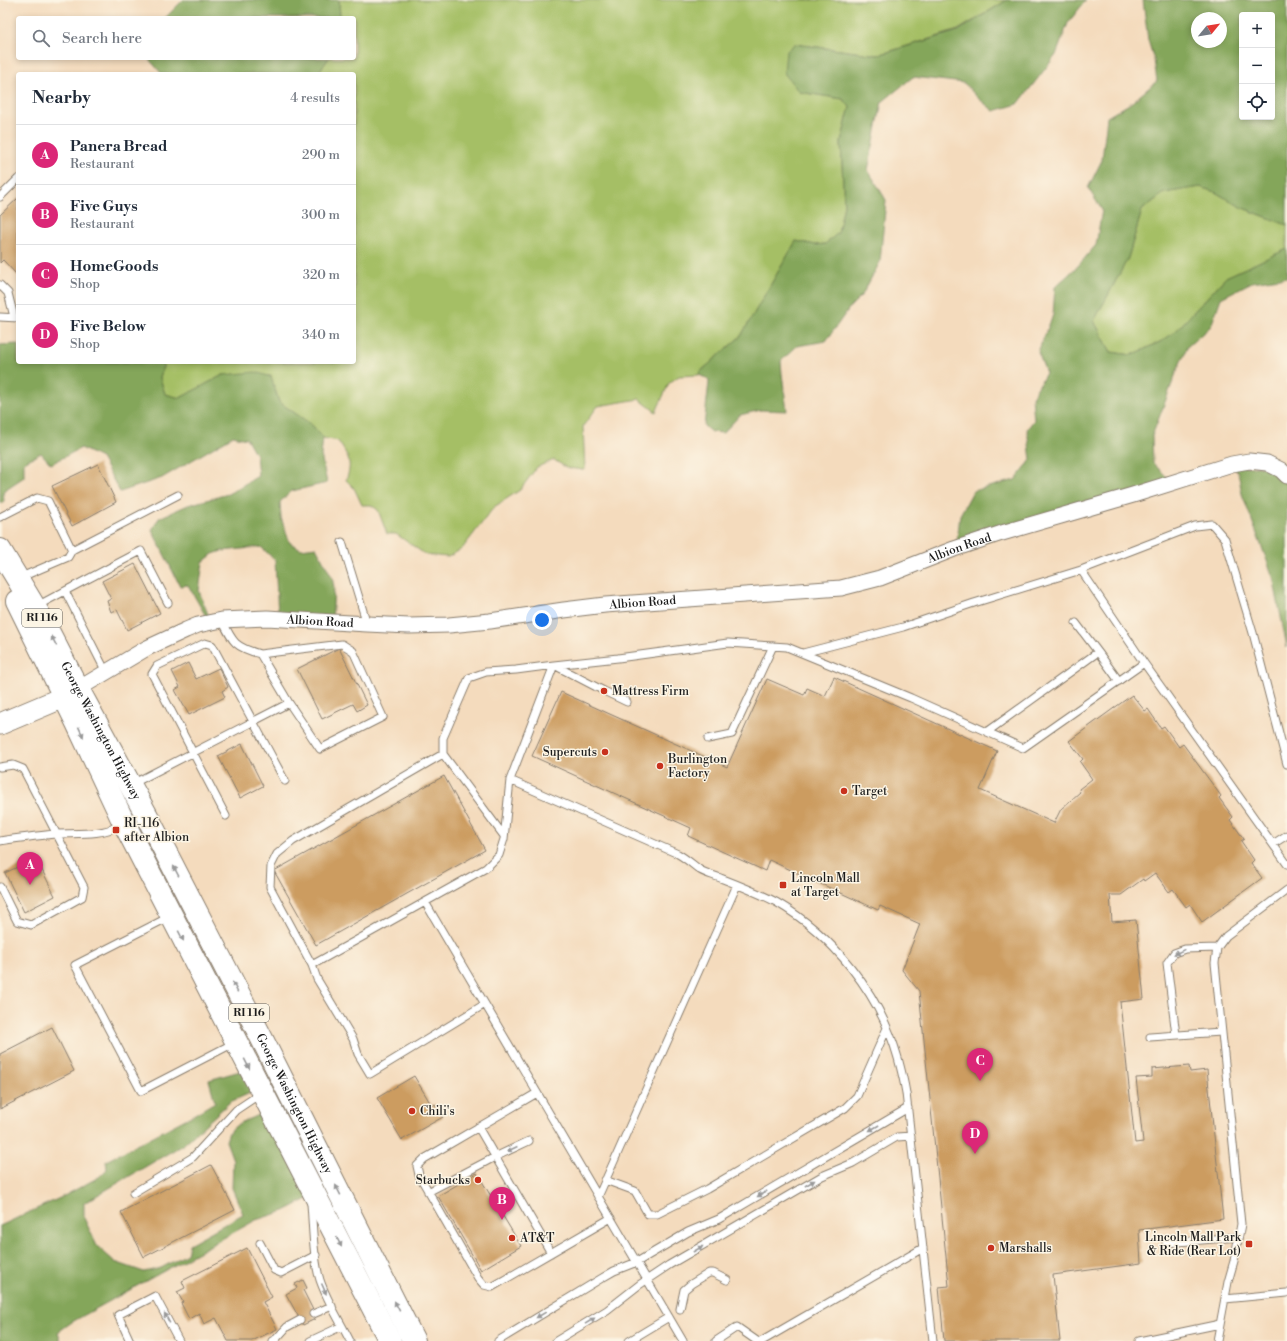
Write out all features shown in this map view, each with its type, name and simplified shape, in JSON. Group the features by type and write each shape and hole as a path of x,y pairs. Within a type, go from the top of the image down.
{"main road":[{"name":"George Washington Highway","path":"0,550 43,621 124,824 390,1341"},
{"name":"George Washington Highway","path":"0,564 25,619 130,785 229,975 414,1341"},
{"name":"Albion Road","path":"0,724 71,693"}],"street":[{"name":"Albion Road","path":"71,693 103,665 142,650 186,630 222,620 266,618 409,626 449,626 605,605 841,588 880,578 949,550 981,539 1232,464 1258,461 1275,466 1287,476"}],"lane":[{"path":"0,197 16,181"},
{"path":"0,285 8,293 16,318 0,317"},
{"path":"17,579 68,557 72,550 178,495"},
{"path":"0,517 37,498 48,501 72,550"},
{"path":"803,653 903,627 974,603 1081,570 1195,526 1212,524 1225,539 1253,633 1287,764"},
{"path":"342,542 367,624"},
{"path":"35,607 141,551 168,603"},
{"path":"1081,570 1144,663 1287,864"},
{"path":"65,592 103,665"},
{"path":"222,620 230,638 236,644 244,650 260,654 342,644 353,651 383,717 320,749 289,703 260,654"},
{"path":"1076,623 1119,681"},
{"path":"226,816 152,674 157,666 205,643 212,645 285,781"},
{"path":"504,836 443,754 443,738 469,678 486,672 618,658 728,643 787,646 911,698 1023,748 1144,663"},
{"path":"708,739 732,734 773,646"},
{"path":"987,732 1098,652"},
{"path":"554,665 627,702"},
{"path":"312,965 486,868 499,855 504,836 510,780 554,665"},
{"path":"130,785 289,703"},
{"path":"443,754 293,841 277,854 271,866 270,887 312,965 317,979 353,1039 358,1054 370,1074 485,1004"},
{"path":"0,767 13,765 23,769 84,887 82,897 31,925 16,921 0,887"},
{"path":"510,780 678,854 701,871 757,893 776,903 802,919 821,934 837,950 864,983 887,1028 898,1057 906,1093 932,1341"},
{"path":"0,841 56,834 110,831 124,824"},
{"path":"1273,844 1287,835"},
{"path":"598,1197 737,885"},
{"path":"1217,1341 1241,1224 1214,963 1217,948 1230,932 1287,890"},
{"path":"425,902 683,1341"},
{"path":"171,916 75,965 141,1092 236,1043"},
{"path":"1176,1035 1167,963 1174,953 1184,949 1217,948"},
{"path":"605,1180 635,1192 648,1214 657,1214 707,1189 844,1108 857,1096 887,1028"},
{"path":"1150,1037 1221,1032"},
{"path":"133,1193 193,1156 236,1110 262,1093"},
{"path":"537,1093 424,1159 417,1166 419,1175 428,1192 478,1278 484,1285 492,1287 611,1218"},
{"path":"498,1341 602,1278 636,1262 688,1232 719,1219 908,1108"},
{"path":"478,1127 551,1253"},
{"path":"556,1341 607,1310 669,1265 822,1176 853,1163 897,1137 911,1136"},
{"path":"428,1192 529,1141"},
{"path":"308,1182 320,1280 350,1341"},
{"path":"1166,1244 1238,1237"},
{"path":"260,1243 274,1270 280,1273 316,1255"},
{"path":"762,1341 923,1248"},
{"path":"680,1309 684,1290 691,1284 710,1273 727,1280"},
{"path":"1225,1299 1287,1293"},
{"path":"130,1341 118,1315 155,1296 179,1341"},
{"path":"313,1314 332,1306"},
{"path":"629,1341 669,1316"},
{"path":"272,1341 276,1339 287,1327 300,1320"},
{"path":"1139,1341 1220,1324"},
{"path":"310,1341 342,1326"},
{"path":"716,1341 737,1327 757,1341"}],"green space":[{"path":"183,0 339,0 340,16 167,16"},
{"path":"339,0 1007,0 958,30 878,55 795,44 799,92 843,99 850,107 841,142 844,205 838,234 825,244 816,245 796,241 741,336 700,372 699,375 679,376 669,383 656,412 639,399 598,406 583,426 585,470 567,468 554,460 537,467 520,490 494,507 462,549 448,557 426,555 396,534 387,534 378,510 371,505 362,505 354,488 346,480 349,464 347,455 338,441 323,438 312,425 279,402 271,376 223,375 180,398 165,394 160,378 164,364 356,364 356,72 318,72 328,60 356,60 356,16 340,16"},
{"path":"1007,0 1086,0 1068,23 1056,55 1018,104 994,111 978,98 964,83 913,77 882,102 868,170 886,200 880,262 862,295 850,307 826,341 797,346 781,361 787,411 761,410 740,415 723,433 711,432 704,426 709,382 708,379 699,375 700,372 741,336 796,241 816,245 825,244 838,233 844,205 841,142 850,107 843,99 799,92 784,73 786,52 794,44 878,55 958,31"},
{"path":"1143,0 1287,0 1287,225 1243,208 1215,192 1200,187 1164,193 1142,210 1128,258 1094,321 1111,352 1132,355 1164,340 1178,329 1226,277 1287,249 1287,277 1252,282 1221,298 1211,326 1188,346 1152,436 1153,463 1173,483 956,550 960,515 973,491 1015,480 1031,460 1027,429 1034,420 1032,397 1046,373 1038,352 1053,315 1055,287 1078,266 1096,245 1102,210 1088,188 1102,160 1107,117 1131,103 1157,81 1154,60 1148,40"},
{"path":"150,60 328,60 318,72 160,72"},
{"path":"1200,187 1215,192 1243,208 1287,225 1287,249 1226,277 1178,329 1164,340 1132,355 1111,352 1094,321 1128,258 1142,210 1164,193"},
{"path":"16,344 16,364 164,364 160,378 165,394 180,398 223,375 256,372 271,377 279,402 312,425 323,438 321,455 327,483 292,491 280,502 281,518 290,543 301,549 316,547 332,577 334,587 332,622 278,615 275,560 261,547 222,551 213,554 203,562 199,591 211,622 208,620 188,585 180,586 152,530 159,518 188,505 228,494 258,476 256,455 247,439 233,436 162,478 120,492 101,458 81,448 51,464 41,453 24,462 24,477 3,491 4,501 0,504 0,345"},
{"path":"1232,466 1287,468 1287,647 1273,577 1242,494 1238,472"},
{"path":"240,1071 257,1090 230,1102 184,1144 84,1203 84,1218 97,1246 115,1262 144,1272 161,1268 187,1254 189,1244 243,1214 232,1188 233,1160 226,1141 229,1132 238,1124 267,1111 310,1198 284,1211 256,1220 72,1322 58,1332 61,1341 0,1341 0,1226 64,1196 99,1177 107,1169 106,1161 215,1102 209,1080"}],"building":[{"path":"16,200 16,274 3,260 0,263 0,215"},
{"path":"98,464 116,502 72,526 52,486"},
{"path":"135,564 160,613 127,630 117,610 111,612 107,601 111,599 102,581"},
{"path":"339,648 367,705 357,711 353,704 322,719 297,669"},
{"path":"188,663 196,679 219,668 228,687 222,691 225,697 189,715 175,690 180,687 172,671"},
{"path":"834,677 997,751 980,790 1054,823 1061,809 1080,792 1079,789 1092,779 1080,762 1083,759 1069,741 1132,695 1145,711 1148,709 1161,728 1164,726 1179,747 1183,744 1221,796 1219,798 1233,817 1230,820 1244,839 1241,841 1254,860 1251,863 1262,878 1202,922 1190,904 1186,907 1173,889 1169,892 1155,873 1144,881 1143,879 1121,895 1110,895 1112,922 1136,920 1144,999 1120,1002 1135,1143 1143,1142 1136,1078 1152,1077 1152,1069 1189,1066 1190,1072 1207,1070 1223,1219 1139,1230 1141,1263 1053,1275 1060,1341 944,1341 939,1287 949,1286 919,991 902,970 920,924 880,906 878,910 769,860 765,871 688,836 691,828 532,756 561,692 727,767 767,679 804,695 807,688 825,696"},
{"path":"242,744 263,786 240,798 218,756"},
{"path":"444,776 485,850 316,945 274,871"},
{"path":"36,858 55,896 24,912 5,873"},
{"path":"52,1027 74,1071 0,1109 0,1054"},
{"name":"Chili's","path":"414,1076 432,1106 435,1104 443,1117 402,1140 377,1098"},
{"path":"211,1165 235,1210 144,1257 121,1212"},
{"path":"477,1173 521,1246 481,1270 438,1196"},
{"path":"247,1248 272,1297 263,1302 277,1329 252,1341 228,1341 216,1318 204,1324 199,1313 189,1319 181,1303 183,1302 177,1292 185,1288 182,1281"},
{"path":"303,1280 307,1288 303,1290 313,1310 311,1311 315,1319 303,1325 286,1294 297,1288 295,1284"}],"place":[{"name":"Mattress Firm","path":"604,691"},
{"name":"Supercuts","path":"605,752"},
{"name":"Burlington Factory","path":"660,766"},
{"name":"Target","path":"844,791"},
{"name":"RI-116 after Albion","path":"116,830"},
{"name":"Panera Bread","path":"30,885"},
{"name":"Lincoln Mall at Target","path":"783,885"},
{"name":"HomeGoods","path":"980,1081"},
{"name":"Chili's","path":"412,1111"},
{"name":"Five Below","path":"975,1154"},
{"name":"Starbucks","path":"478,1180"},
{"name":"Five Guys","path":"502,1220"},
{"name":"AT&T","path":"512,1238"},
{"name":"Lincoln Mall Park & Ride (Rear Lot)","path":"1249,1244"},
{"name":"Marshalls","path":"991,1248"}]}
